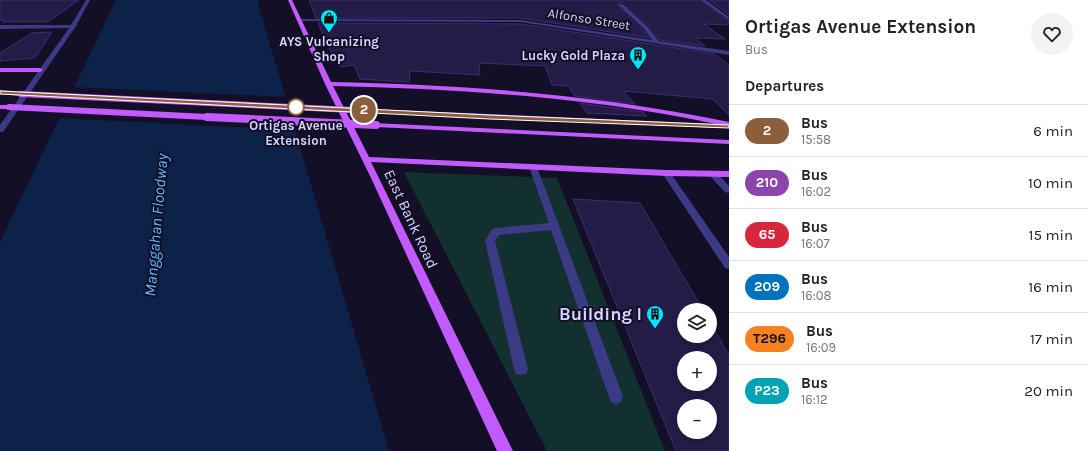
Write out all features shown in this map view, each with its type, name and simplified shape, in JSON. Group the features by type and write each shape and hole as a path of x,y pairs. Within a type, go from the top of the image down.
{"main road":[{"name":"East Bank Road","path":"290,0 328,84 366,159 505,451"},
{"path":"0,70 40,70"},
{"path":"328,84 406,85 521,92 639,107 729,125"},
{"path":"0,92 373,111 729,125"},
{"path":"0,107 729,142"},
{"path":"366,159 666,173 729,174"}],"street":[{"path":"0,130 40,70 73,26 88,0"},
{"path":"703,0 729,19"},
{"path":"621,5 646,28 657,42"},
{"name":"Alfonso Street","path":"300,20 521,21 729,54"},
{"path":"0,27 73,26"},
{"path":"533,167 616,398"},
{"path":"666,173 729,265"},
{"path":"713,174 728,190"},
{"path":"521,368 490,240 496,232 555,226"}],"green space":[{"path":"404,172 557,178 665,451 547,451"}],"water":[{"name":"Manggahan Floodway","path":"116,0 257,0 389,451 0,451 0,242"}],"pier":[{"path":"72,87 289,97 298,130 57,118"}],"building":[{"path":"0,0 79,0 48,22 2,22 5,20 0,20"},
{"path":"309,0 700,0 729,21 729,25 704,24 725,39 695,38 705,46 660,40 649,26 623,2 618,3 618,7 643,30 649,38 521,18 316,18"},
{"path":"709,0 729,0 729,15"},
{"path":"318,23 521,24 715,54 729,65 729,115 713,99 623,91 635,104 575,96 568,86 552,85 545,66 479,63 480,75 410,71 409,82 360,79 354,65 341,67 329,48"},
{"path":"52,32 35,58 0,61 0,53 32,33"},
{"path":"580,103 643,112 647,116 587,113"},
{"name":"Building I","path":"573,199 640,203 699,303 677,303 677,343 717,343 717,334 729,355 729,451 676,451"}],"bus line":[{"name":"2","path":"0,92 489,117 729,127"}],"place":[{"name":"AYS Vulcanizing Shop","path":"329,33"},
{"name":"Lucky Gold Plaza","path":"638,70"},
{"name":"Ortigas Avenue Extension","path":"296,107"},
{"name":"Building I","path":"655,329"}]}
